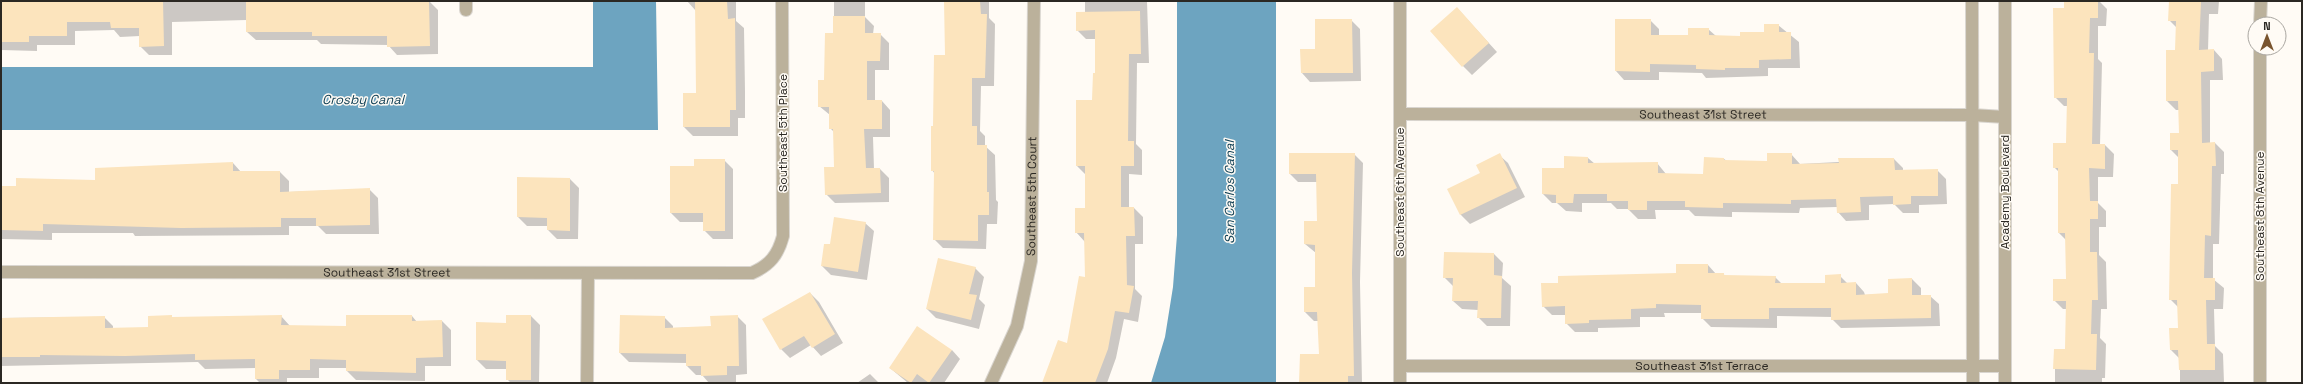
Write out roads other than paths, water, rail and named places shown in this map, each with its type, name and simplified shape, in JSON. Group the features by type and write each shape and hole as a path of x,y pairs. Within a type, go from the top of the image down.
{"street":[{"name":"Southeast 5th Place","path":"771,262 780,245 783,226 782,1"},
{"name":"Southeast 5th Court","path":"991,383 1017,326 1025,298 1031,261 1034,1"},
{"name":"Southeast 6th Avenue","path":"1400,1 1400,383"},
{"path":"1972,1 1973,383"},
{"name":"Academy Boulevard","path":"2005,1 2005,383"},
{"path":"2260,1 2260,16"},
{"name":"Southeast 8th Avenue","path":"2260,56 2260,383"},
{"name":"Southeast 31st Street","path":"1400,114 1972,115 2005,117"},
{"name":"Southeast 31st Street","path":"1,272 744,274 758,270 771,262"},
{"path":"587,383 588,273"},
{"name":"Southeast 31st Terrace","path":"1400,366 2005,366"}],"water":[{"name":"Crosby Canal","path":"593,1 656,1 658,130 1,130 1,67 593,67"},
{"name":"San Carlos Canal","path":"1177,1 1276,1 1276,383 1151,383 1165,337 1173,287 1177,235"}]}
